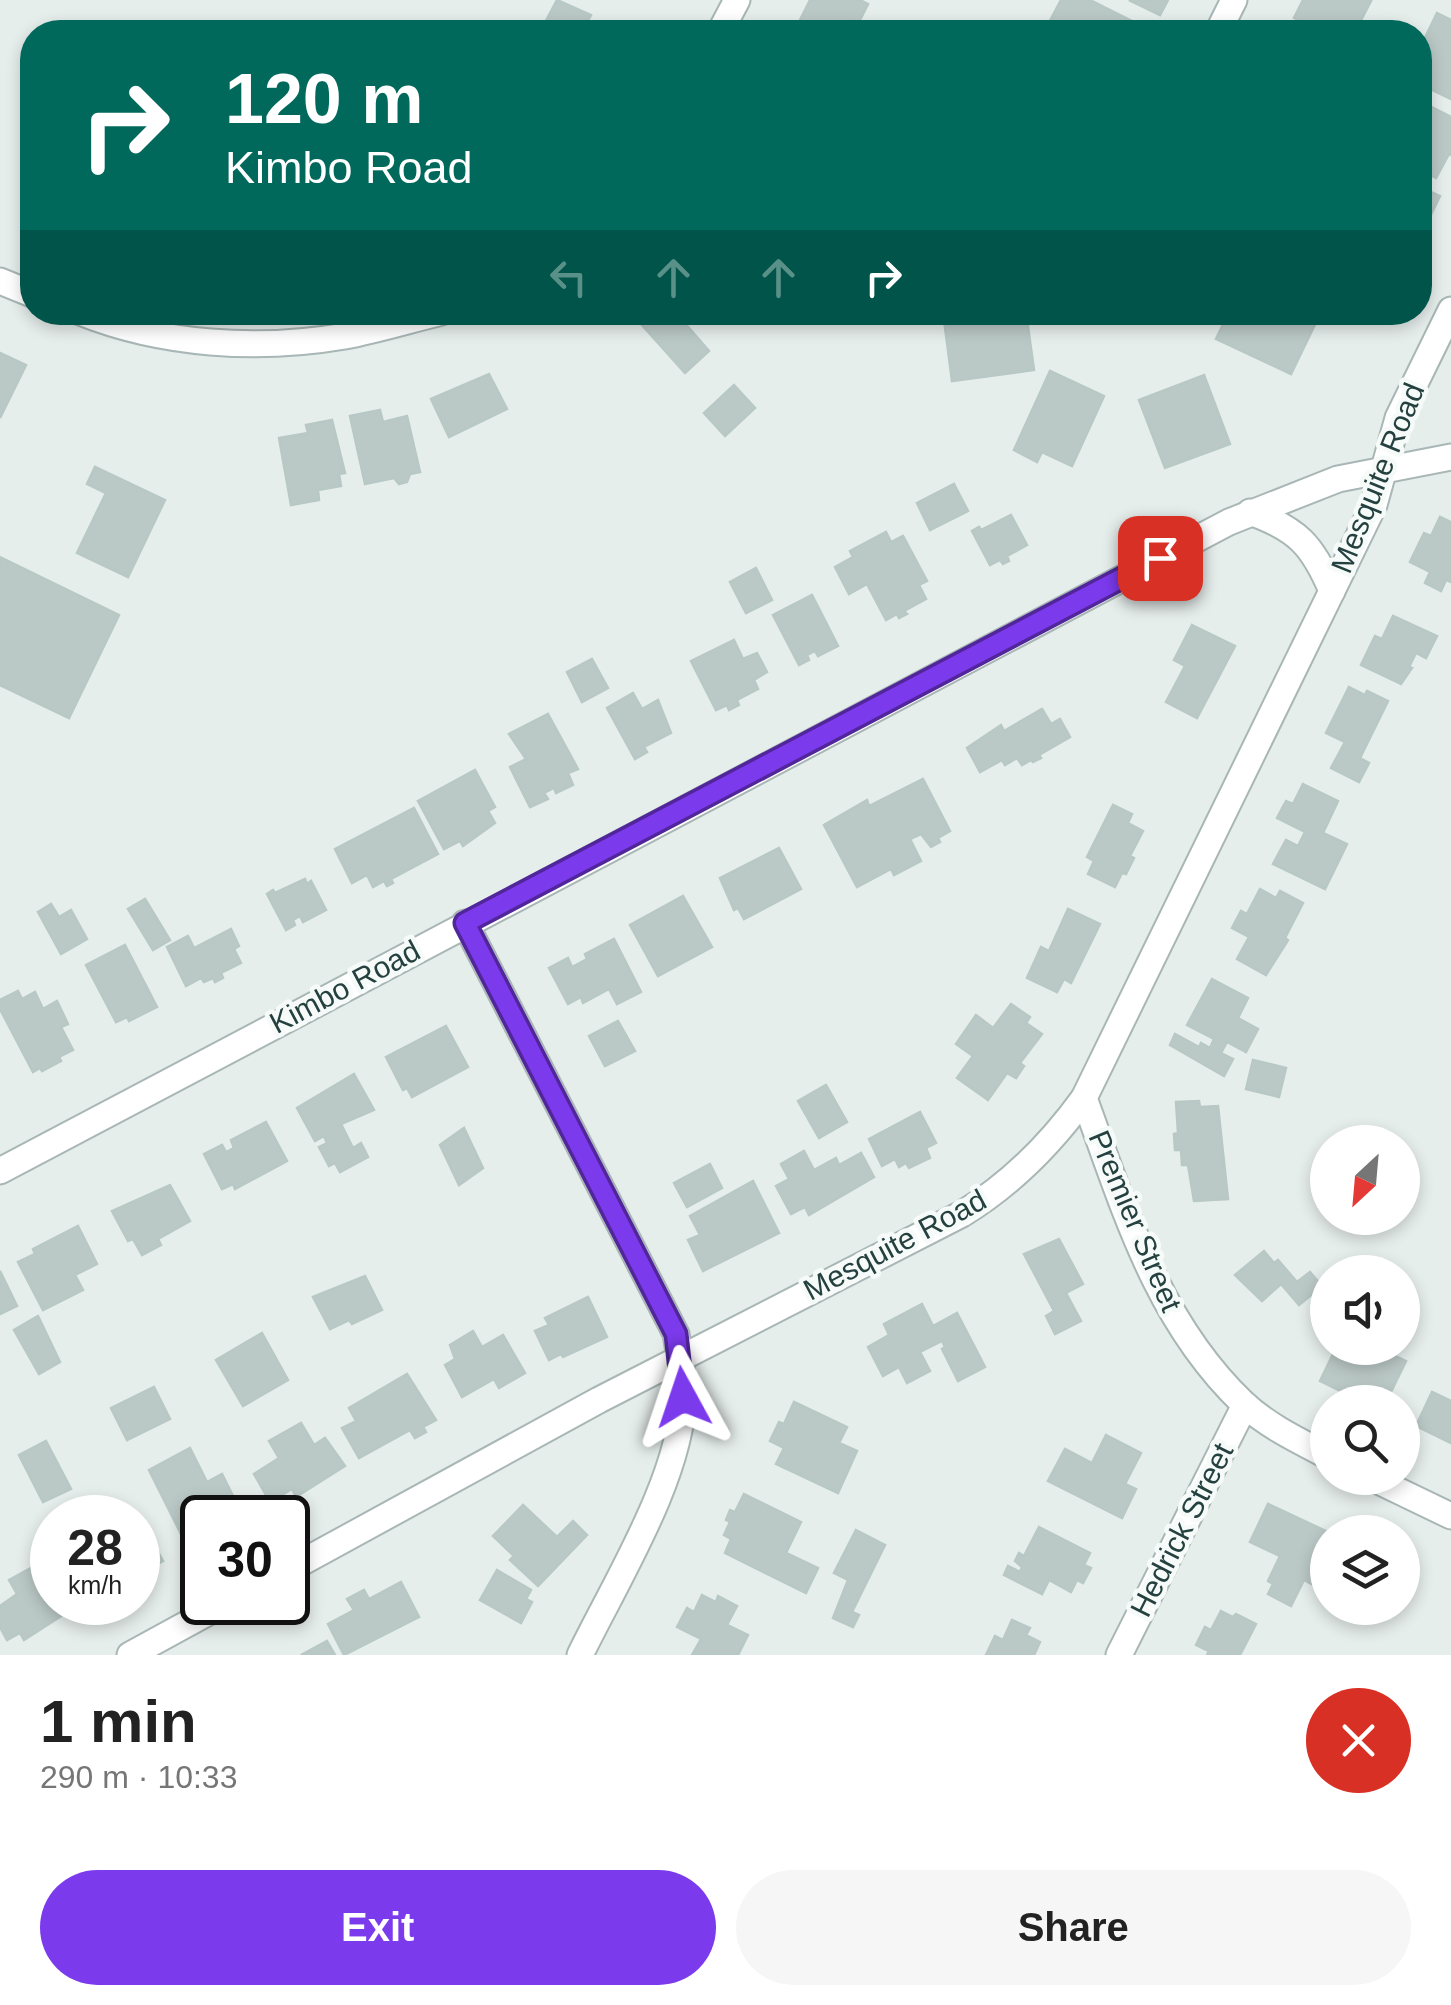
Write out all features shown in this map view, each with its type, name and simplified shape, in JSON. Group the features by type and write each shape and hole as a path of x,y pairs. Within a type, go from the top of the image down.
{"street":[{"name":"Mesquite Road","path":"310,1558 987,1198 1032,1161 1084,1098 1374,504 1398,418 1451,310"},
{"path":"126,325 172,338 255,344 344,336 389,325"},
{"name":"Kimbo Road","path":"0,1171 1250,512 1309,488 1384,468 1451,457"},
{"name":"Mesquite Road","path":"1250,512 1303,540 1320,563 1332,591"},
{"path":"465,923 676,1334 680,1358 683,1397 670,1464 580,1655"},
{"name":"Premier Street","path":"1084,1098 1140,1247 1167,1306 1208,1365 1245,1405 1310,1445"},
{"name":"Hedrick Street","path":"1119,1655 1245,1405"},
{"path":"1407,1495 1451,1516"},
{"path":"130,1655 185,1625"}],"building":[{"path":"557,0 591,15 588,20 546,20"},
{"path":"810,0 860,0 868,4 860,20 800,20"},
{"path":"1061,0 1090,0 1130,20 1050,20"},
{"path":"1129,0 1168,0 1160,15"},
{"path":"1303,0 1371,1 1361,20 1294,18"},
{"path":"1437,13 1451,20 1451,99 1432,90 1432,23"},
{"path":"1432,107 1451,117 1451,155 1436,178 1432,176"},
{"path":"1432,192 1440,196 1432,212"},
{"path":"642,325 686,325 709,351 685,373"},
{"path":"945,325 1028,325 1034,370 952,381"},
{"path":"1223,325 1315,325 1291,374 1216,339"},
{"path":"0,353 26,365 0,418"},
{"path":"1050,371 1104,396 1072,466 1042,452 1037,462 1014,450"},
{"path":"489,374 507,409 449,437 431,399"},
{"path":"1204,375 1230,444 1165,468 1139,400"},
{"path":"734,385 755,408 725,436 704,413"},
{"path":"380,410 383,422 407,416 420,472 410,474 407,482 399,484 394,478 365,484 350,416"},
{"path":"332,420 345,473 339,474 341,486 318,490 319,500 291,505 279,438 308,433 306,425"},
{"path":"95,467 165,500 128,577 77,553 106,493 87,484"},
{"path":"954,484 968,511 930,530 917,503"},
{"path":"1011,515 1027,545 1007,556 1009,561 990,565 972,531"},
{"path":"1440,517 1451,522 1451,582 1446,580 1441,591 1425,583 1430,572 1410,562 1424,533 1431,536"},
{"path":"886,532 891,542 903,536 927,581 919,585 926,599 904,611 907,614 886,620 867,584 849,594 835,567 853,557 850,551"},
{"path":"0,557 119,615 69,718 0,685"},
{"path":"756,568 772,600 746,613 730,582"},
{"path":"812,595 838,646 818,656 815,651 799,665 773,615"},
{"path":"1393,616 1437,636 1426,658 1416,653 1401,684 1361,665 1375,636 1382,639"},
{"path":"1192,625 1235,646 1197,718 1166,702 1185,666 1174,660"},
{"path":"734,640 743,659 757,653 767,672 754,680 758,689 737,700 739,705 716,710 691,661"},
{"path":"592,659 608,688 582,702 567,672"},
{"path":"1349,687 1388,701 1360,758 1369,763 1359,782 1331,768 1345,742 1326,733"},
{"path":"633,693 642,709 658,700 671,733 644,747 647,752 635,759 607,708"},
{"path":"1042,709 1051,724 1060,719 1070,737 1033,762 1022,765 1017,758 1005,765 1002,760 980,772 967,748 1001,725 1004,731"},
{"path":"548,714 578,769 568,773 573,785 556,793 554,788 544,793 548,799 530,807 510,767 526,759 509,734"},
{"path":"475,770 495,807 488,811 495,823 463,846 460,841 444,849 418,801"},
{"path":"923,779 950,831 931,847 921,834 910,839 921,861 894,875 891,869 857,887 824,825 867,800 869,806"},
{"path":"1303,784 1338,801 1323,833 1347,844 1325,889 1273,864 1286,840 1298,846 1305,832 1277,818 1286,801 1293,804"},
{"path":"1113,805 1132,814 1128,823 1143,831 1126,874 1122,873 1115,887 1088,874 1094,861 1087,857"},
{"path":"414,808 438,854 391,879 393,883 387,886 384,881 373,887 367,875 352,883 335,849"},
{"path":"779,848 801,889 744,919 738,908 734,910 720,878"},
{"path":"305,879 307,884 311,881 326,910 303,922 300,916 286,930 267,894"},
{"path":"1260,889 1276,898 1280,891 1303,903 1285,938 1288,940 1266,975 1237,959 1249,937 1232,928 1241,911 1247,914"},
{"path":"683,896 712,947 658,976 630,925"},
{"path":"145,899 170,940 153,950 128,909"},
{"path":"51,904 59,917 71,910 87,939 61,954 38,912"},
{"path":"1068,909 1100,924 1071,983 1064,979 1057,992 1027,978 1041,947 1049,951"},
{"path":"231,929 241,963 221,973 223,978 215,982 213,978 204,982 201,978 186,986 167,947 188,936 194,948"},
{"path":"614,939 641,992 617,1004 609,989 583,1003 581,997 568,1004 549,968 568,958 572,967 587,959 585,954"},
{"path":"125,945 157,1007 129,1021 127,1017 116,1022 86,965"},
{"path":"1212,979 1248,998 1238,1018 1258,1029 1246,1052 1227,1042 1221,1053 1233,1059 1224,1076 1170,1045 1175,1034 1199,1047 1201,1043 1210,1048 1214,1039 1187,1025"},
{"path":"18,991 22,999 35,992 43,1009 57,1001 68,1024 61,1027 73,1050 42,1071 40,1068 33,1072 0,1009 0,1000"},
{"path":"1011,1004 1030,1017 1026,1023 1042,1034 1020,1063 1024,1066 1016,1078 1007,1073 988,1100 957,1078 973,1056 956,1044 976,1015 993,1028"},
{"path":"618,1021 635,1051 605,1066 589,1036"},
{"path":"446,1026 468,1067 412,1097 407,1088 403,1090 386,1057"},
{"path":"1253,1060 1286,1068 1279,1097 1246,1089"},
{"path":"354,1074 374,1110 341,1124 353,1148 361,1143 368,1157 340,1172 335,1163 329,1166 319,1147 327,1143 324,1136 315,1141 297,1108"},
{"path":"826,1085 847,1122 819,1138 798,1101"},
{"path":"1199,1101 1200,1107 1218,1106 1228,1199 1194,1201 1188,1165 1182,1165 1181,1150 1175,1150 1176,1102"},
{"path":"920,1112 936,1143 926,1148 930,1158 909,1168 906,1163 899,1167 895,1159 882,1166 869,1139"},
{"path":"266,1122 287,1161 235,1189 233,1184 222,1189 204,1154 222,1145 226,1152 234,1148 231,1140"},
{"path":"464,1128 483,1168 459,1185 440,1145"},
{"path":"804,1151 814,1170 836,1158 839,1165 861,1153 874,1177 809,1215 805,1207 791,1214 776,1186 789,1179 781,1164"},
{"path":"710,1164 722,1188 687,1207 674,1183"},
{"path":"753,1181 779,1233 703,1271 688,1240 700,1235 690,1216"},
{"path":"170,1185 190,1221 158,1239 161,1245 142,1255 133,1239 128,1241 112,1211"},
{"path":"78,1226 97,1264 75,1275 83,1290 43,1310 18,1262 35,1254 33,1249"},
{"path":"1059,1239 1083,1284 1066,1293 1081,1321 1055,1334 1046,1316 1054,1311 1024,1254"},
{"path":"1264,1251 1274,1263 1278,1260 1297,1282 1310,1272 1310,1296 1299,1305 1281,1284 1262,1301 1235,1275"},
{"path":"0,1271 17,1306 0,1314"},
{"path":"365,1276 382,1310 330,1329 313,1297"},
{"path":"588,1297 607,1337 549,1360 535,1331 549,1325 545,1318"},
{"path":"922,1304 933,1326 957,1313 985,1367 958,1381 942,1341 920,1352 930,1371 907,1383 899,1367 883,1376 868,1347 889,1335 884,1324"},
{"path":"38,1316 60,1362 39,1374 14,1330"},
{"path":"473,1331 482,1347 503,1335 525,1373 499,1388 494,1379 462,1397 445,1365 455,1359 450,1345"},
{"path":"262,1333 288,1380 243,1406 216,1360"},
{"path":"1328,1365 1404,1365 1394,1385 1328,1385 1320,1381"},
{"path":"407,1374 436,1420 423,1427 426,1432 415,1438 410,1430 359,1458 342,1428 356,1421 349,1408"},
{"path":"154,1387 170,1419 127,1440 111,1408"},
{"path":"1432,1392 1451,1401 1451,1443 1420,1428 1420,1418"},
{"path":"794,1402 847,1427 839,1443 857,1451 838,1493 776,1464 784,1448 770,1441 779,1422 784,1424"},
{"path":"301,1423 314,1445 325,1438 345,1466 299,1495 292,1489 282,1495 266,1495 254,1474 279,1458 269,1441"},
{"path":"1106,1435 1141,1453 1125,1484 1136,1489 1122,1518 1048,1481 1065,1449 1092,1463"},
{"path":"46,1441 71,1489 58,1495 39,1495 19,1455"},
{"path":"190,1448 207,1482 222,1474 232,1495 180,1495 180,1532 149,1470"},
{"path":"744,1494 801,1522 786,1553 818,1568 806,1593 725,1553 731,1539 724,1535 730,1522 726,1520"},
{"path":"1268,1504 1310,1524 1310,1583 1304,1580 1291,1606 1268,1594 1273,1584 1268,1581 1280,1556 1250,1542"},
{"path":"523,1505 557,1537 573,1521 587,1535 538,1586 510,1560 514,1556 493,1536"},
{"path":"1039,1527 1090,1553 1084,1565 1091,1568 1083,1583 1077,1580 1071,1592 1049,1580 1042,1594 1004,1575 1008,1566 1020,1572 1022,1567 1015,1561 1019,1553 1024,1556"},
{"path":"856,1530 885,1545 852,1612 859,1615 853,1627 833,1618 848,1580 834,1573"},
{"path":"30,1569 30,1625 47,1625 24,1640 20,1633 7,1640 0,1627 0,1606 17,1594 9,1580"},
{"path":"497,1570 531,1590 526,1599 532,1602 521,1623 480,1600"},
{"path":"401,1582 419,1617 344,1655 328,1624 354,1610 347,1599 364,1590 369,1599"},
{"path":"702,1595 716,1602 718,1596 737,1606 727,1625 748,1635 738,1655 692,1655 701,1639 677,1627 687,1608 694,1612"},
{"path":"1221,1611 1256,1624 1240,1655 1207,1655 1209,1651 1196,1645 1205,1627 1211,1630"},
{"path":"1012,1620 1030,1628 1026,1635 1040,1642 1034,1655 986,1655 995,1636 1003,1640"},
{"path":"327,1641 335,1655 301,1655"}],"route":[{"path":"683,1397 676,1334 465,923 1160,558"}]}
